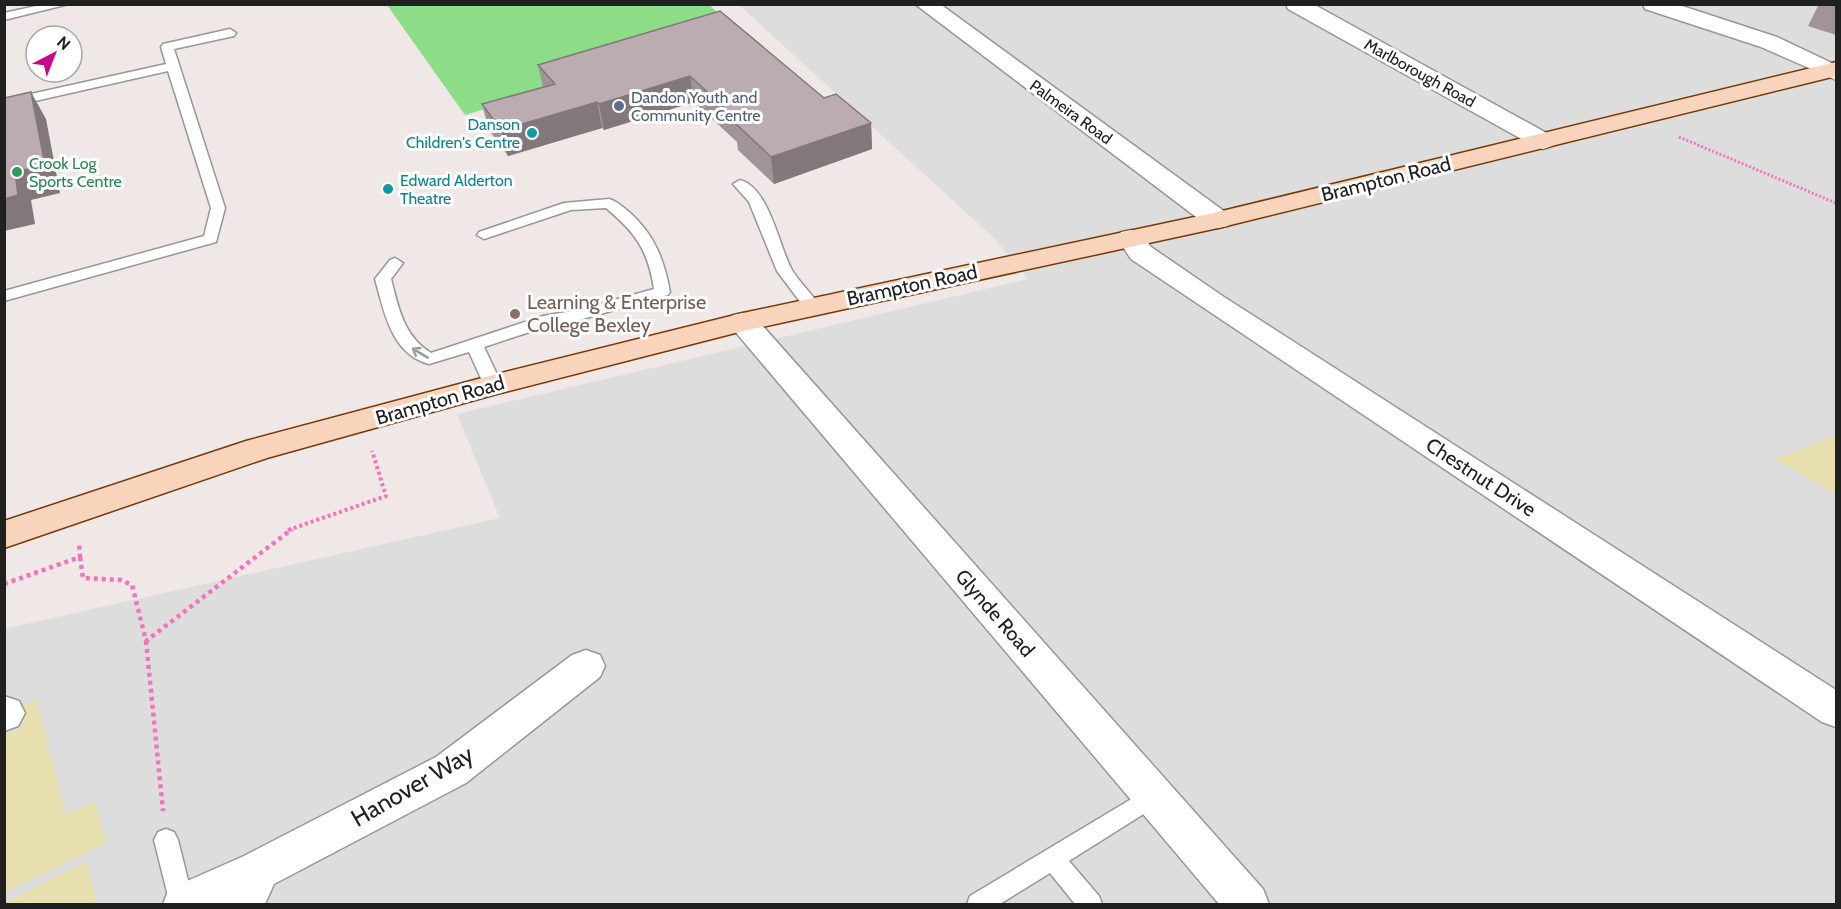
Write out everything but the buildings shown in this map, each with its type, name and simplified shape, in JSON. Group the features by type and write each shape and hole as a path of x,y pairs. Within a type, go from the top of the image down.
{"street":[{"name":"Palmeira Road","path":"925,4 1218,220"},
{"name":"Marlborough Road","path":"1296,4 1543,141"},
{"path":"1653,4 1769,42 1834,71"},
{"name":"Brampton Road","path":"4,535 258,449 364,422 493,384 743,322 1218,220 1834,71"},
{"name":"Chestnut Drive","path":"1131,238 1141,253 1214,303 1836,710"},
{"name":"Glynde Road","path":"743,322 1247,904"},
{"name":"Hanover Way","path":"183,904 251,887 450,770 586,666"}],"lane":[{"path":"4,17 63,4"},
{"path":"4,296 211,239 218,208 167,47 230,33"},
{"path":"4,104 172,66"},
{"path":"91,84 94,100"},
{"path":"740,184 756,200 785,271 813,307"},
{"path":"395,262 383,279 398,333 411,349 429,359 475,346 549,320 579,315 662,291 655,252 631,220 609,203 569,206 484,235"},
{"path":"475,346 493,384"},
{"path":"979,904 1153,796"},
{"path":"166,840 183,904"},
{"path":"1053,859 1090,904"}],"path":[{"path":"1636,118 1836,203"},
{"path":"146,641 289,530 386,496 364,422"},
{"path":"76,510 83,578 121,580 132,585 146,641 166,840"},
{"path":"4,584 80,556"}],"shaded area":[{"path":"739,5 1836,5 1836,904 5,904 4,629 500,518 457,414 1028,279 995,239"},
{"path":"1836,435 1836,494 1775,459"},
{"path":"36,699 66,815 95,802 106,843 5,893 5,735 23,727 18,707"},
{"path":"87,861 96,904 5,904 5,903"}],"green space":[{"path":"387,5 709,5 739,31 465,115"}],"place":[{"name":"Dandon Youth and Community Centre","path":"619,106"},
{"name":"Danson Children's Centre","path":"532,133"},
{"name":"Crook Log Sports Centre","path":"17,172"},
{"name":"Edward Alderton Theatre","path":"388,189"},
{"name":"Learning & Enterprise College Bexley","path":"515,314"}]}
